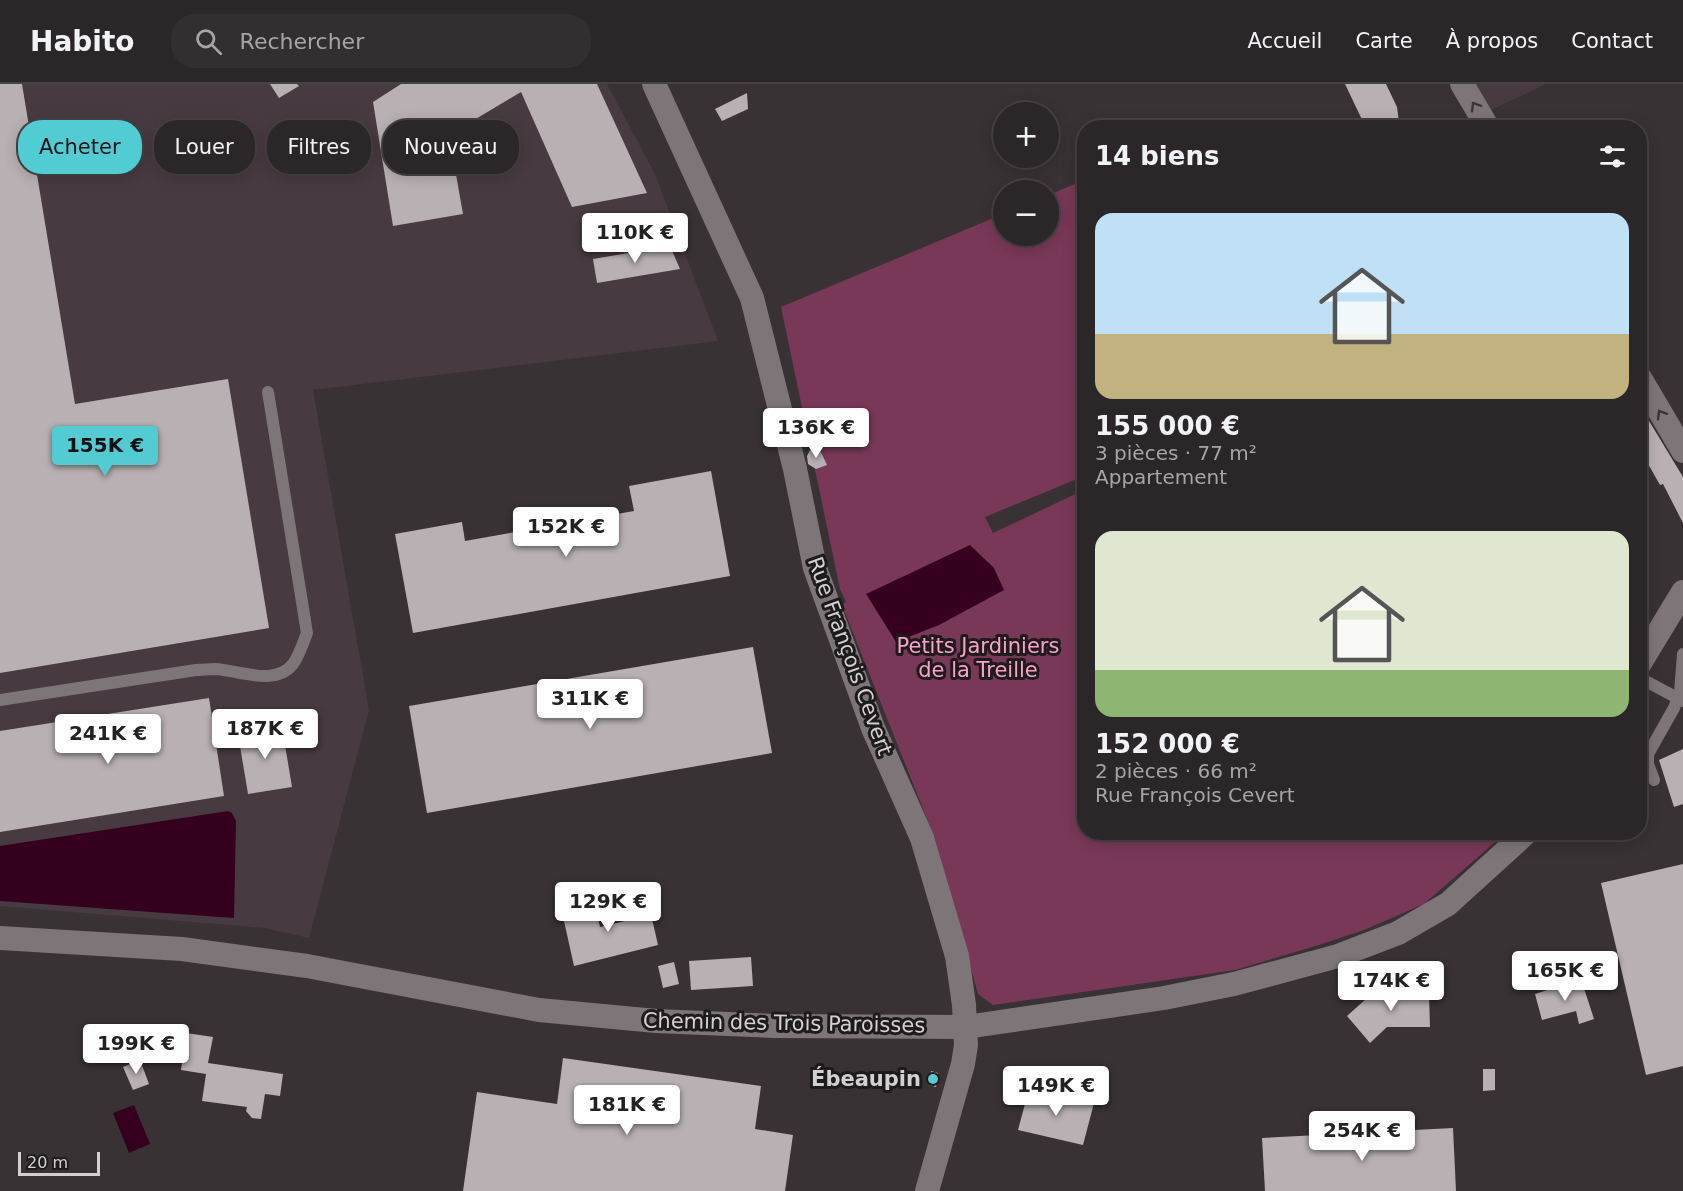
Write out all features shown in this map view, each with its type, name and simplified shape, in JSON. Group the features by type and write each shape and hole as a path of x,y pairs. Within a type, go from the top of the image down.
{"street":[{"name":"Rue François Cevert","path":"654,84 752,298 795,469 815,568 873,728 922,838 957,956 966,1027 966,1045 963,1064 927,1191"},
{"path":"1462,84 1483,120"},
{"path":"1647,390 1683,450"},
{"path":"1647,651 1683,592"},
{"name":"Chemin des Trois Paroisses","path":"0,938 182,949 307,966 539,1010 632,1019 774,1026 966,1027 1164,998 1234,984 1338,956 1398,933 1448,904 1518,840"}],"lane":[{"path":"0,700 196,670 216,669 248,676 262,676 275,674 292,665 307,633 268,392"},
{"path":"1654,780 1647,754 1680,700 1683,654"},
{"path":"1647,682 1680,700"}],"shaded area":[{"path":"0,84 607,84 655,174 718,341 313,390 369,710 309,938 264,928 0,906"},
{"path":"1475,84 1546,84 1491,110"},
{"path":"970,545 994,568 1004,590 939,625 896,642 866,594"},
{"path":"228,811 232,813 236,821 234,918 0,901 0,846"},
{"path":"134,1105 150,1144 129,1153 113,1113"}],"green space":[{"name":"Petits Jardiniers de la Treille","path":"1077,183 1077,479 985,517 993,533 1077,493 1077,840 1497,840 1424,904 1364,930 1235,970 993,1005 978,994 935,839 842,605 846,602 840,589 781,307 993,218 993,246 1059,246 1059,191"}],"building":[{"path":"0,84 22,84 28,120 18,120 18,174 37,174 75,404 228,379 269,628 0,673"},
{"path":"270,84 297,84 299,86 279,98"},
{"path":"401,84 597,84 647,193 572,207 521,92 474,120 383,120 383,164 373,102"},
{"path":"1345,84 1386,84 1397,107 1399,120 1362,120"},
{"path":"747,93 748,109 722,121 715,109"},
{"path":"385,174 456,174 463,214 393,226"},
{"path":"670,246 680,269 597,283 593,259"},
{"path":"1647,418 1683,477 1683,523 1663,484 1660,485 1647,462"},
{"path":"818,446 827,465 816,469 808,464 807,456 810,450"},
{"path":"711,471 730,576 413,633 395,534 462,522 465,541 634,511 629,486"},
{"path":"753,647 772,753 427,813 409,706"},
{"path":"209,698 224,796 0,832 0,731"},
{"path":"282,727 292,787 248,794 238,734"},
{"path":"1683,749 1683,804 1674,807 1659,760"},
{"path":"1683,864 1683,1066 1646,1075 1601,883"},
{"path":"648,901 658,945 574,966 562,912 595,905 600,927 629,920 625,906"},
{"path":"751,957 753,986 691,990 689,961"},
{"path":"674,962 679,984 663,988 658,966"},
{"path":"1581,979 1594,1019 1579,1024 1576,1011 1542,1020 1535,994"},
{"path":"1399,988 1399,992 1415,991 1415,994 1429,994 1430,1027 1387,1027 1370,1043 1347,1016 1377,989"},
{"path":"186,1033 213,1037 208,1063 283,1074 280,1096 265,1094 261,1119 252,1118 246,1111 247,1107 202,1101 206,1074 181,1070"},
{"path":"563,1058 761,1086 755,1129 793,1135 785,1191 463,1191 477,1092 557,1104"},
{"path":"140,1060 149,1084 133,1090 123,1067"},
{"path":"1483,1069 1495,1069 1495,1090 1483,1091"},
{"name":"Ébeaupin","path":"931,1071 938,1073 936,1087 929,1085"},
{"path":"1029,1089 1094,1103 1083,1145 1018,1130"},
{"path":"1453,1128 1456,1191 1265,1191 1262,1138"}],"place":[{"name":"Ébeaupin","path":"933,1079"}]}
